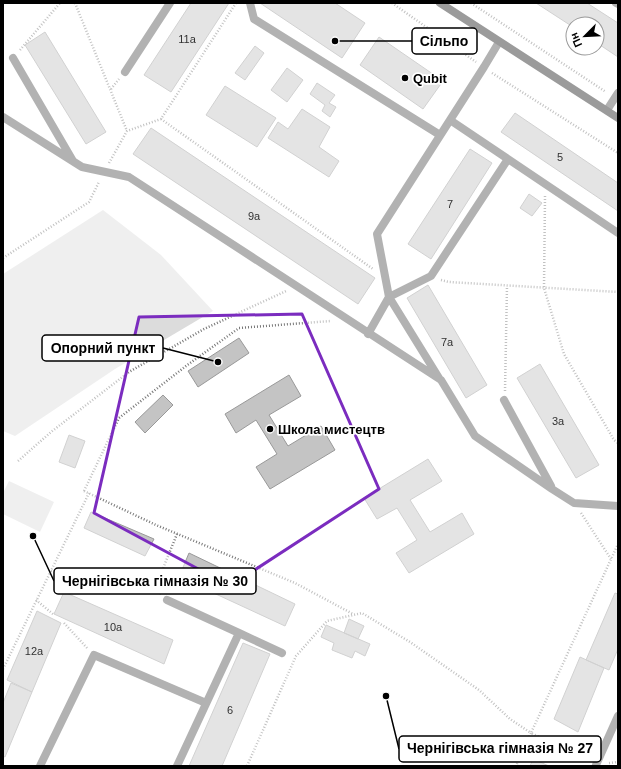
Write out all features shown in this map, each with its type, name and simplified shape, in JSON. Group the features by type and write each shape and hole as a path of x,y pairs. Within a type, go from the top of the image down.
{"street":[{"path":"440,3 618,118"}],"lane":[{"path":"125,72 170,3"},
{"path":"250,3 254,19 440,136"},
{"path":"499,42 377,234 389,297 475,436 574,503 618,506"},
{"path":"13,58 74,163"},
{"path":"607,110 616,96"},
{"path":"3,117 82,167 129,176 368,334 441,380"},
{"path":"450,120 618,233"},
{"path":"368,334 389,297 431,276 508,159"},
{"path":"504,400 552,489"},
{"path":"167,600 282,653"},
{"path":"177,766 239,633"},
{"path":"40,766 94,655 206,703"},
{"path":"596,765 618,716"}],"path":[{"path":"13,58 60,3"},
{"path":"74,3 127,131"},
{"path":"3,258 89,202 127,131 161,119 236,3"},
{"path":"392,3 484,67 618,153"},
{"path":"471,3 616,96"},
{"path":"161,119 385,277"},
{"path":"545,184 544,288 564,354 614,440 618,443"},
{"path":"431,276 449,282 618,292"},
{"path":"504,400 507,286"},
{"path":"18,461 51,432 129,372 204,328 297,287"},
{"path":"347,320 239,328 186,366 119,418 84,490 177,534 295,583 354,614"},
{"path":"3,669 89,493"},
{"path":"574,503 611,559"},
{"path":"156,588 177,534"},
{"path":"516,766 618,544"},
{"path":"51,571 65,570 156,588 167,600"},
{"path":"36,600 53,614"},
{"path":"247,766 296,656 327,621 362,613 410,642 479,690 510,719 531,733 596,765"},
{"path":"64,623 94,655"}],"highlighted area":[{"path":"302,314 379,489 230,586 94,513 139,317"}],"shaded area":[{"path":"103,210 161,255 213,311 115,369 15,436 3,431 3,274"},
{"path":"9,481 54,502 40,532 3,514 3,493"}],"building":[{"path":"191,3 229,3 171,92 144,75"},
{"path":"260,3 335,3 365,23 342,58"},
{"path":"536,3 587,3 618,23 618,57 605,48 605,16 565,16 565,22"},
{"path":"45,32 106,132 86,144 25,45"},
{"path":"379,37 443,81 423,109 360,65"},
{"path":"255,46 264,53 245,80 235,73"},
{"path":"287,68 303,80 287,102 271,90"},
{"path":"317,83 335,95 329,103 336,107 330,117 322,111 325,105 310,94"},
{"path":"225,86 276,118 257,147 206,115"},
{"path":"302,109 330,127 319,147 339,161 329,177 268,138 278,122 288,129"},
{"path":"515,113 618,183 618,211 501,132"},
{"path":"151,128 375,278 358,304 133,154"},
{"path":"470,149 492,163 431,259 408,244"},
{"path":"529,194 542,203 532,216 520,208"},
{"path":"428,285 487,385 466,398 407,298"},
{"path":"239,338 249,353 198,387 188,371"},
{"path":"540,364 599,465 576,478 517,378"},
{"name":"Школа мистецтв","path":"289,375 301,396 269,415 288,446 321,426 335,450 270,489 256,467 277,454 256,420 236,433 225,414"},
{"path":"163,395 173,405 145,433 135,422"},
{"path":"69,435 85,441 75,468 59,462"},
{"path":"428,459 442,481 410,500 430,532 462,513 474,534 409,573 396,553 417,540 397,508 377,519 364,498"},
{"path":"91,512 154,539 145,556 84,528"},
{"path":"189,553 295,604 285,626 179,577"},
{"path":"64,592 173,640 164,664 54,614"},
{"path":"615,593 618,594 618,649 609,670 586,660"},
{"path":"37,611 61,623 32,692 7,680"},
{"path":"349,619 364,626 358,639 344,633"},
{"path":"326,625 370,644 365,656 355,651 352,658 332,650 334,643 321,637"},
{"path":"243,643 270,654 222,766 189,766"},
{"path":"580,657 604,668 578,732 554,719"},
{"path":"11,683 32,692 5,757 3,756 3,703"},
{"path":"533,759 549,766 530,766"}],"place":[{"name":"Сільпо","path":"335,41"},
{"name":"Qubit","path":"405,78"},
{"name":"Опорний пункт","path":"218,362"},
{"name":"Школа мистецтв","path":"270,429"},
{"name":"Чернігівська гімназія № 30","path":"33,536"},
{"name":"Чернігівська гімназія № 27","path":"386,696"}]}
